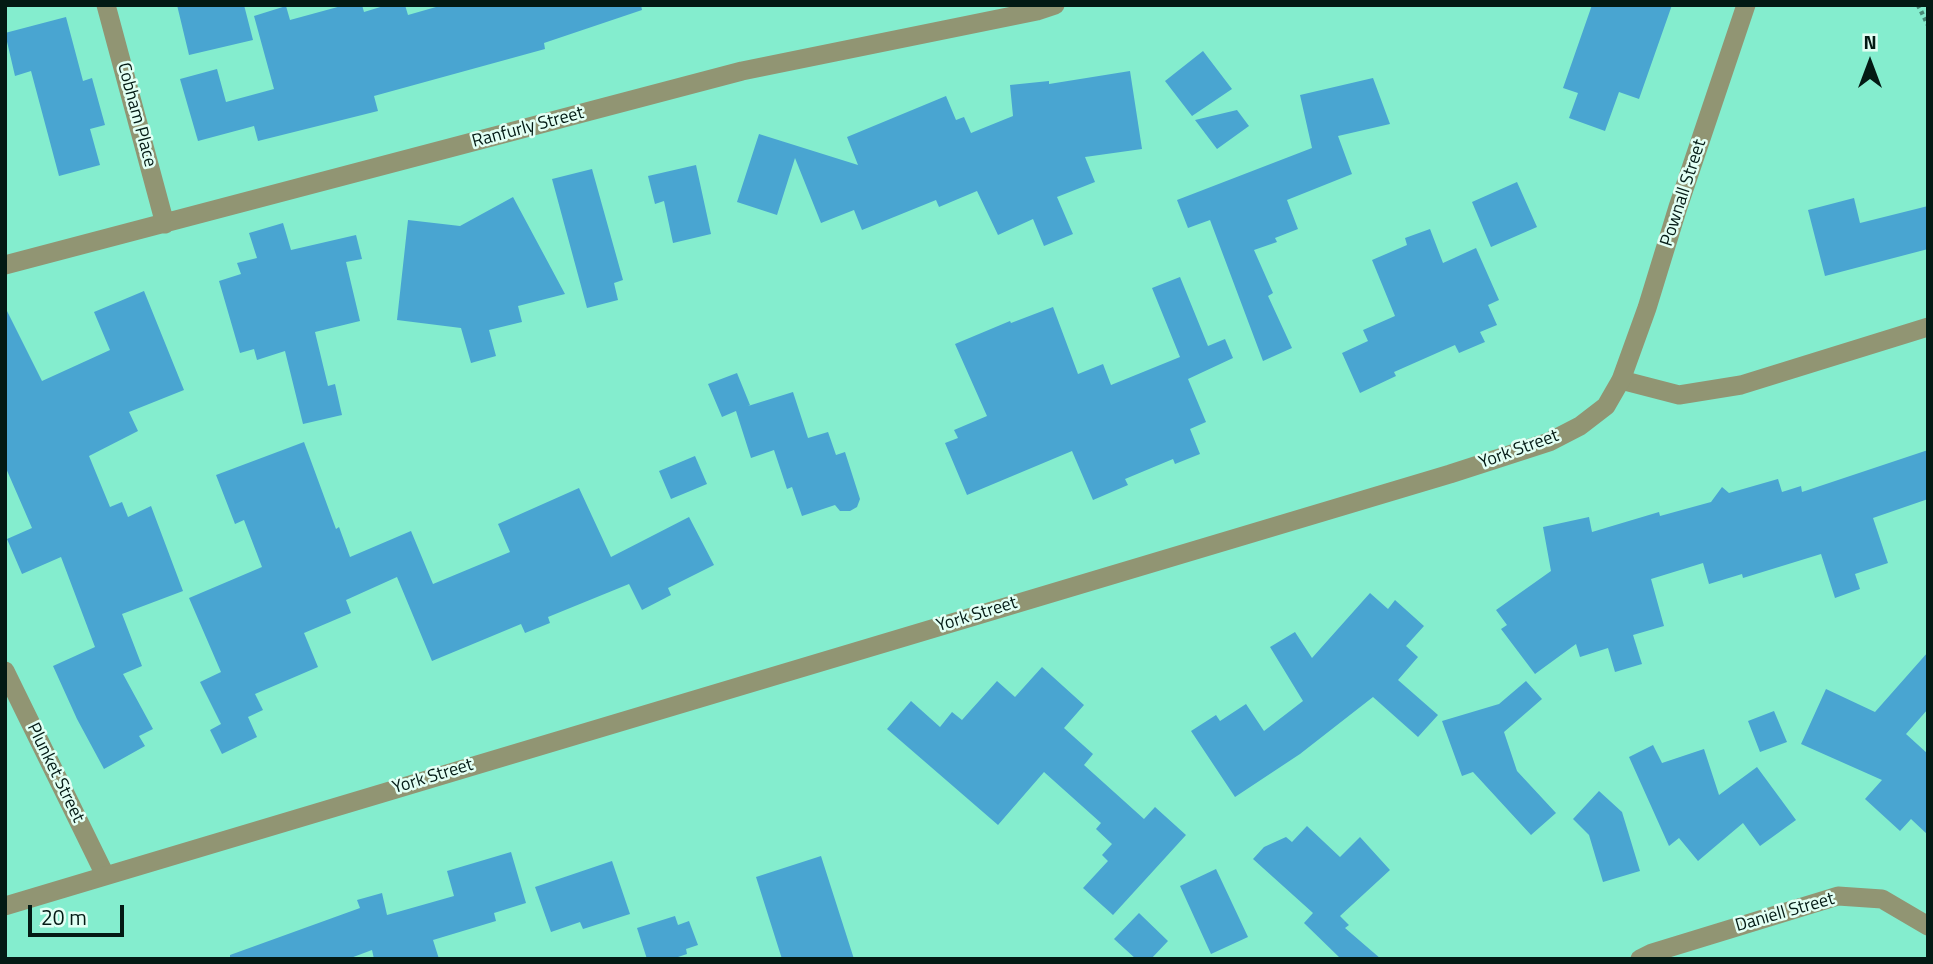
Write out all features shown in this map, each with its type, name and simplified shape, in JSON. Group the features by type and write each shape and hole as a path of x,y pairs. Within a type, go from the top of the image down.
{"street":[{"name":"Cobham Place","path":"106,5 166,224"},
{"name":"Ranfurly Street","path":"5,265 742,71 1037,11 1055,5"},
{"name":"Pownall Street","path":"1621,380 1746,5"},
{"path":"1621,380 1679,395 1741,385 1928,327"},
{"name":"York Street","path":"5,906 1549,442 1580,426 1606,406 1621,380"},
{"name":"Plunket Street","path":"5,671 105,875"},
{"name":"Daniell Street","path":"1640,959 1838,896 1882,899 1928,926"}],"path":[{"path":"1918,5 1928,25"}],"building":[{"path":"177,5 244,5 253,40 189,55"},
{"path":"345,5 362,5 364,12 387,5 405,5 408,15 443,5 641,5 642,10 544,43 545,49 374,96 378,111 258,141 254,126 198,141 180,79 217,69 226,102 274,89 254,16 286,6 290,20"},
{"path":"1592,5 1672,5 1639,99 1619,92 1605,131 1569,118 1578,93 1563,88"},
{"path":"66,17 83,81 92,78 105,125 90,129 100,165 59,176 31,71 15,76 5,33"},
{"path":"1203,51 1232,89 1192,116 1165,81"},
{"path":"1130,71 1142,149 1085,157 1095,182 1057,197 1073,234 1044,246 1033,219 998,235 977,191 939,207 936,200 862,230 854,210 821,223 795,158 777,215 737,202 759,134 858,165 847,137 946,96 956,120 964,117 971,133 1013,116 1010,85 1049,81 1049,84"},
{"path":"1373,78 1390,124 1338,136 1352,174 1287,200 1298,229 1275,238 1277,242 1254,250 1273,293 1268,296 1292,348 1263,361 1210,220 1188,228 1177,200 1312,148 1300,95"},
{"path":"1237,110 1249,126 1217,149 1195,120"},
{"path":"696,165 711,234 673,243 664,201 655,204 648,176"},
{"path":"592,169 623,280 614,283 618,300 587,308 552,179"},
{"path":"1517,182 1537,227 1491,247 1472,202"},
{"path":"513,197 565,294 518,306 522,322 489,330 496,356 471,363 461,328 397,320 408,220 460,226"},
{"path":"1854,198 1860,223 1928,206 1928,249 1825,276 1808,210"},
{"path":"283,223 291,250 356,235 362,259 346,262 360,321 315,332 328,386 335,384 342,415 303,424 285,351 257,360 254,349 240,353 219,281 241,274 237,263 257,258 249,233"},
{"path":"1430,229 1443,263 1476,248 1499,300 1488,305 1497,325 1480,332 1485,342 1459,353 1455,345 1394,372 1396,376 1360,393 1342,353 1368,341 1363,330 1395,316 1372,260 1407,245 1405,238"},
{"path":"1180,277 1208,346 1225,339 1233,358 1188,379 1206,422 1190,429 1200,454 1175,464 1173,459 1125,479 1128,485 1093,500 1072,451 967,495 945,443 958,438 954,430 987,416 955,344 1053,307 1078,374 1103,364 1111,385 1180,357 1152,288"},
{"path":"144,291 184,390 129,412 138,431 89,456 110,507 122,502 128,517 151,506 183,591 122,614 142,666 123,674 153,729 139,736 145,746 104,769 53,666 95,647 61,557 22,574 7,539 32,528 5,466 5,307 42,381 110,350 94,312"},
{"path":"737,373 750,405 748,406 793,392 808,438 828,432 836,455 845,452 860,499 857,507 850,511 840,511 835,505 802,516 792,487 787,489 774,450 751,458 736,411 722,417 708,384"},
{"path":"304,442 336,529 339,527 350,557 411,531 433,584 510,552 498,524 579,488 611,557 689,517 714,565 668,588 671,595 642,610 629,584 548,617 550,623 525,633 521,624 432,661 397,577 346,600 351,613 304,633 318,667 255,694 263,710 248,717 257,737 222,754 210,730 221,724 200,682 221,672 189,598 262,567 244,520 235,524 216,475"},
{"path":"1928,450 1928,499 1873,518 1888,563 1855,574 1860,589 1835,598 1821,554 1743,578 1742,574 1709,584 1703,563 1651,579 1664,626 1633,635 1642,664 1615,672 1608,648 1580,657 1576,644 1535,674 1501,629 1507,625 1496,610 1551,571 1543,527 1589,517 1592,532 1659,512 1660,516 1711,502 1722,487 1729,493 1778,479 1782,492 1801,486 1802,492"},
{"path":"695,456 707,484 671,499 659,471"},
{"path":"1370,593 1388,609 1395,600 1424,626 1406,646 1418,657 1398,680 1438,715 1418,737 1373,697 1300,754 1235,797 1191,731 1216,715 1220,721 1246,704 1264,731 1303,701 1270,647 1295,632 1312,658"},
{"path":"1928,652 1928,709 1906,734 1928,754 1928,835 1911,819 1900,831 1865,799 1882,780 1801,744 1826,689 1875,712"},
{"path":"1042,667 1084,705 1064,728 1093,754 1084,765 1144,819 1155,807 1186,835 1113,915 1083,888 1108,861 1102,855 1112,844 1096,829 1101,823 1044,772 998,825 887,729 911,701 940,727 952,712 962,720 997,681 1015,697"},
{"path":"1526,681 1542,699 1504,732 1517,771 1556,813 1531,835 1473,772 1462,776 1442,721 1499,704"},
{"path":"1774,711 1787,742 1760,752 1748,721"},
{"path":"1653,745 1662,763 1704,749 1719,795 1757,767 1796,820 1760,846 1743,823 1698,861 1679,838 1669,846 1629,757"},
{"path":"1599,791 1622,812 1640,871 1603,882 1589,835 1573,819"},
{"path":"1307,826 1340,857 1360,837 1390,870 1340,916 1349,925 1345,928 1381,959 1341,959 1304,923 1313,913 1253,859 1264,847 1286,837 1292,842"},
{"path":"511,852 526,903 494,913 496,921 433,940 439,959 374,959 372,950 348,959 230,959 230,955 360,908 357,900 382,893 387,915 454,896 447,871"},
{"path":"821,856 854,959 782,959 756,877"},
{"path":"612,861 630,914 583,929 580,922 551,932 535,887"},
{"path":"1216,869 1248,937 1211,954 1180,886"},
{"path":"1139,913 1168,941 1151,959 1136,959 1114,939"},
{"path":"675,916 678,925 689,921 698,945 686,949 687,954 672,959 647,959 637,928"}]}
